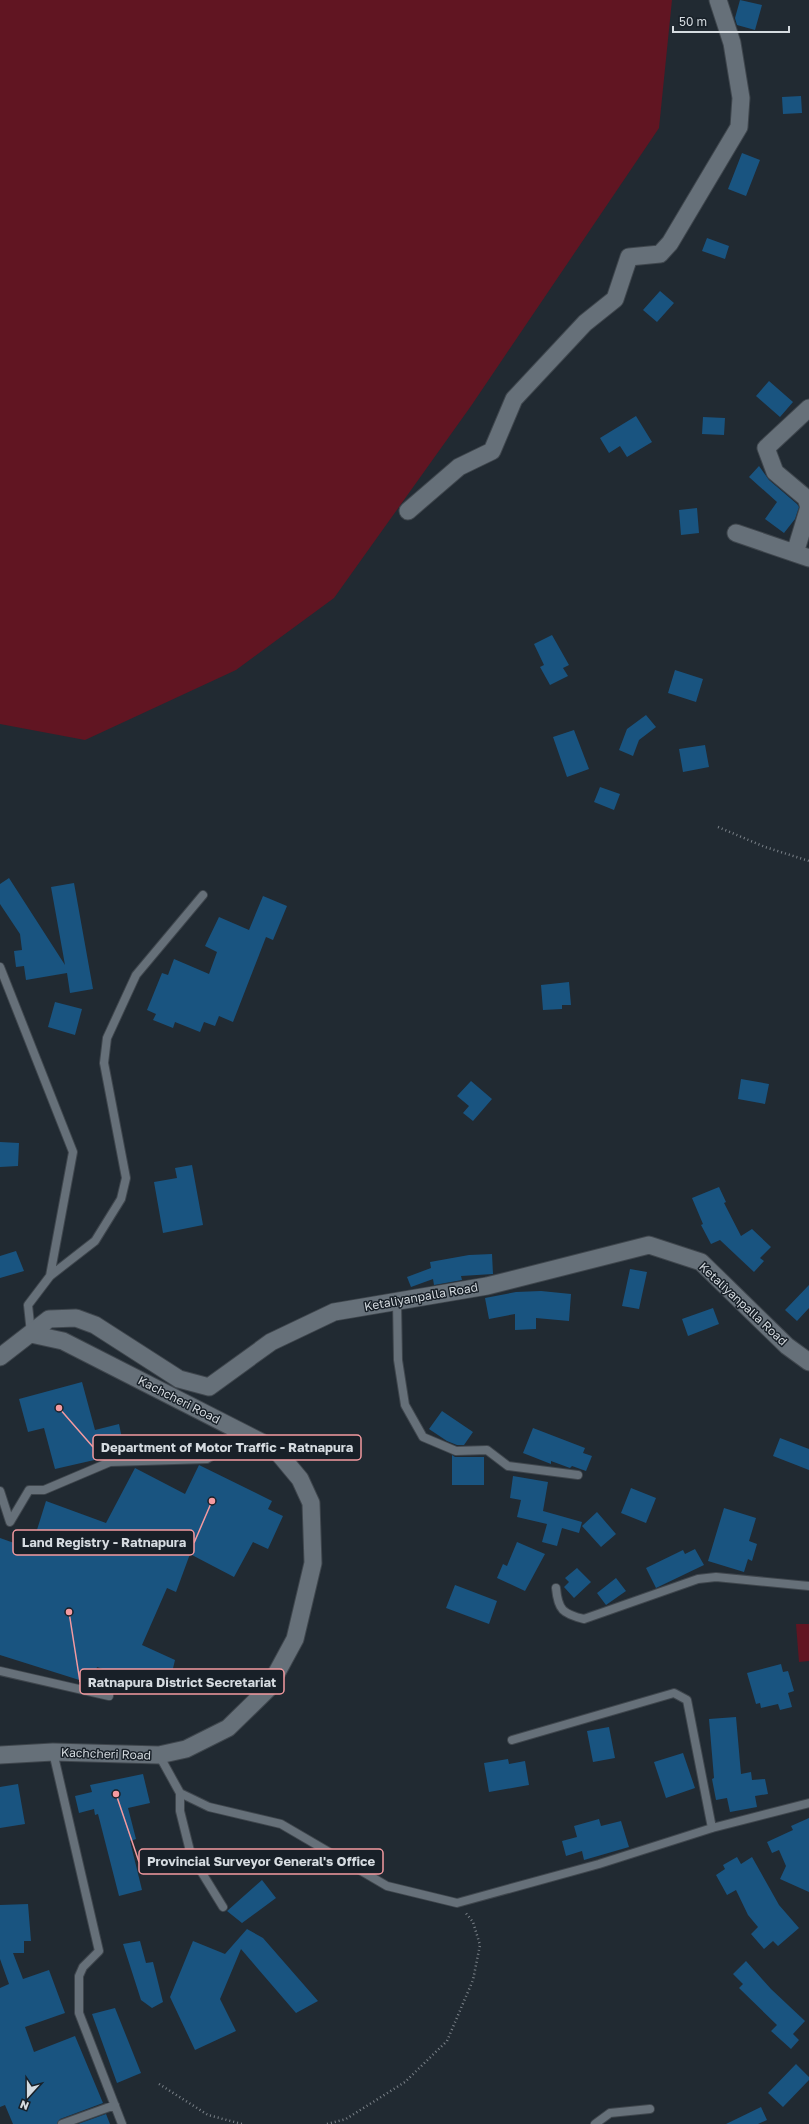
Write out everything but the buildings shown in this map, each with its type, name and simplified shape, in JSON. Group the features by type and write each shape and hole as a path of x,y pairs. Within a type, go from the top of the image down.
{"street":[{"path":"408,510 459,467 492,451 514,399 586,323 615,299 629,257 660,254 670,243 739,127 741,98 734,51 718,0"},
{"path":"736,533 802,556 808,508 806,498 775,472 766,448 809,408"},
{"name":"Ketaliyanpalla Road","path":"31,1334 49,1319 76,1318 95,1325 179,1379 209,1387 271,1342 334,1312 487,1286 649,1245 701,1262 787,1346 809,1362"},
{"path":"0,1357 31,1334"},
{"name":"Kachcheri Road","path":"0,1755 53,1752 159,1755 186,1748 228,1728 268,1689 295,1639 313,1563 311,1503 300,1479 275,1449 63,1341 31,1334"}],"lane":[{"path":"31,1334 28,1305 50,1276 95,1241 121,1199 126,1178 104,1063 107,1038 136,975 203,895"},
{"path":"0,967 73,1152 50,1276"},
{"path":"397,1302 398,1360 405,1405 423,1437 456,1451 487,1450 508,1466 578,1475"},
{"path":"10,1522 29,1490 44,1490 110,1462 207,1459 218,1452 236,1430"},
{"path":"0,1491 10,1522"},
{"path":"0,1509 10,1522"},
{"path":"556,1588 558,1604 568,1616 584,1619 698,1579 716,1577 809,1586"},
{"path":"0,1670 109,1696"},
{"path":"512,1740 674,1693 687,1700 712,1828"},
{"path":"53,1752 99,1951 83,1967 79,1976 79,2013 122,2124"},
{"path":"159,1755 180,1793 180,1811 191,1855 223,1907"},
{"path":"180,1793 209,1807 280,1824 387,1886 457,1903 599,1864 712,1828 809,1803"},
{"path":"62,2124 115,2105"},
{"path":"595,2124 610,2114 650,2109"}],"path":[{"path":"718,827 765,847 809,861"},
{"path":"327,2124 346,2119 404,2082 447,2041 473,1980 480,1946 473,1922 457,1903"},
{"path":"159,2084 208,2115 242,2124"}],"shaded area":[{"path":"0,0 672,0 659,128 471,406 334,598 236,670 85,740 0,724"},
{"path":"796,1624 809,1624 809,1661 799,1662"}],"place":[{"name":"Department of Motor Traffic - Ratnapura","path":"59,1408"},
{"name":"Land Registry - Ratnapura","path":"212,1501"},
{"name":"Ratnapura District Secretariat","path":"69,1612"},
{"name":"Provincial Surveyor General's Office","path":"116,1794"}]}
